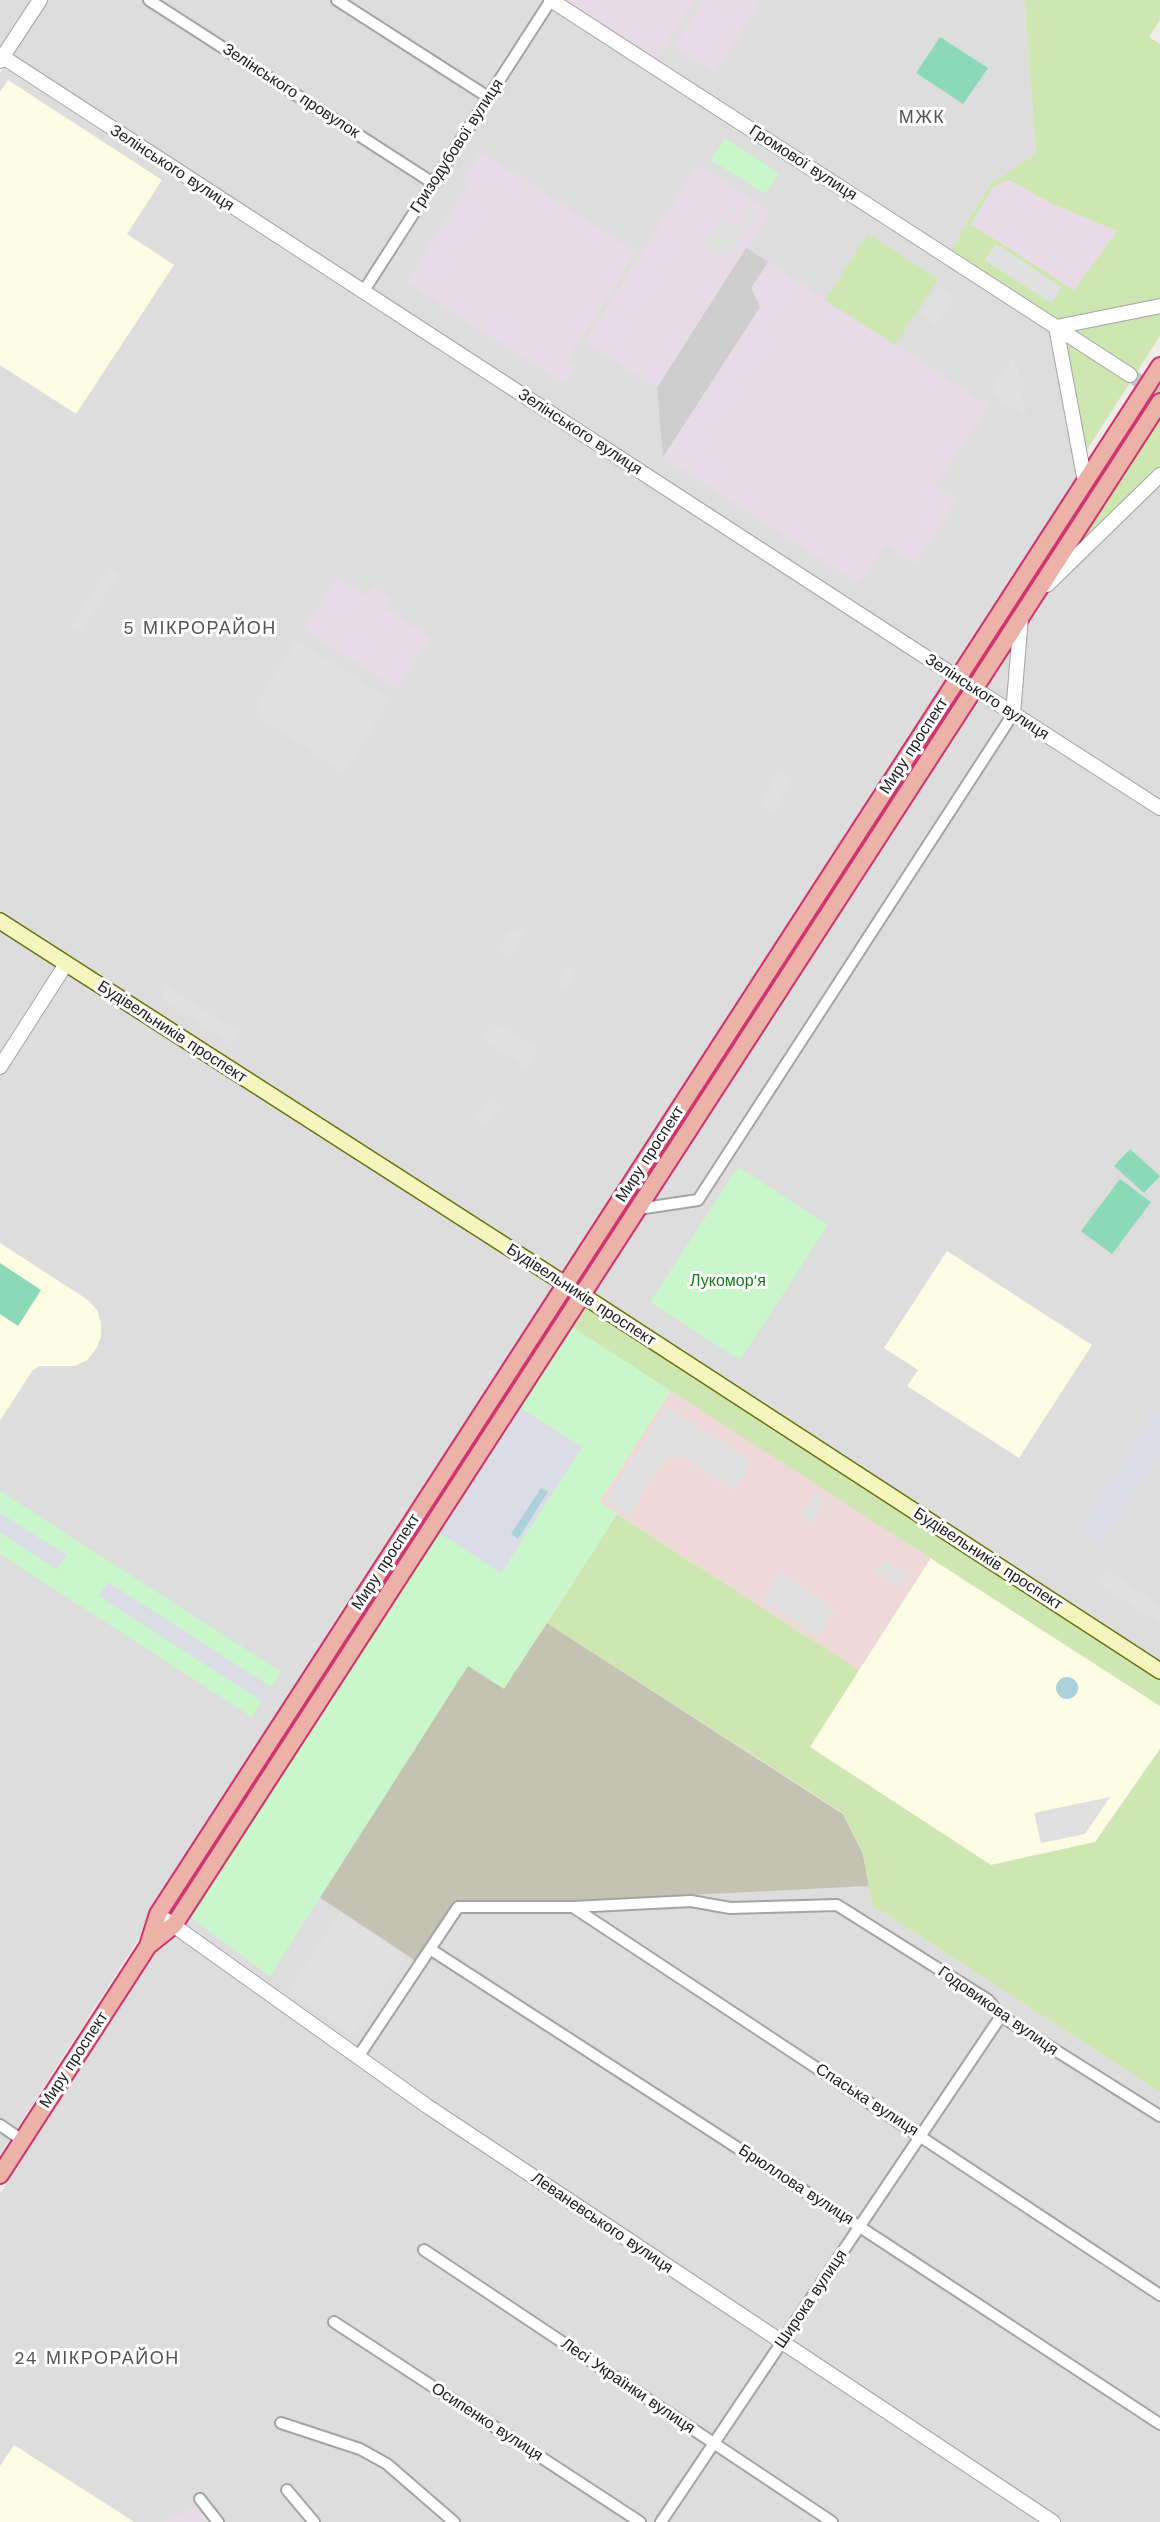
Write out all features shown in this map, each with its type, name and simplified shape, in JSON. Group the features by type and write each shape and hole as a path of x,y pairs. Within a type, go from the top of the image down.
{"highway":[{"name":"Миру проспект","path":"0,2175 148,1946 158,1914 1160,366"},
{"name":"Миру проспект","path":"148,1946 174,1925 1160,402"},
{"name":"Зелінського вулиця","path":"958,678 975,689"},
{"name":"Будівельників проспект","path":"565,1284 582,1295"}],"main road":[{"name":"Будівельників проспект","path":"0,921 565,1284"},
{"name":"Будівельників проспект","path":"582,1295 1160,1671"}],"street":[{"path":"1,58 40,0"},
{"name":"Зелінського провулок","path":"149,0 433,183"},
{"path":"337,0 488,98"},
{"name":"Гризодубової вулиця","path":"363,291 551,0"},
{"name":"Громової вулиця","path":"551,0 1130,375"},
{"name":"Зелінського вулиця","path":"1,58 958,678"},
{"path":"1085,482 1056,327 1160,306"},
{"path":"1033,599 1160,475"},
{"path":"638,1209 698,1200 1013,714 1021,616"},
{"name":"Зелінського вулиця","path":"975,689 1160,808"},
{"path":"0,1067 66,964"},
{"name":"Годовикова вулиця","path":"573,1907 692,1901 730,1908 837,1905 988,2000 1001,2016 1160,2116"},
{"path":"358,2056 458,1907 573,1907"},
{"name":"Спаська вулиця","path":"573,1907 922,2135 1160,2295"},
{"name":"Леваневського вулиця","path":"158,1914 358,2056 782,2343 1053,2522"},
{"name":"Брюллова вулиця","path":"430,1949 1160,2424"},
{"name":"Широка вулиця","path":"661,2522 1001,2016"},
{"path":"0,2125 22,2140"},
{"name":"Лесі Українки вулиця","path":"424,2250 832,2522"},
{"name":"Осипенко вулиця","path":"334,2322 640,2522"},
{"path":"281,2423 360,2449 387,2464 454,2522"},
{"path":"287,2490 314,2522"},
{"path":"200,2499 218,2522"}],"shaded area":[{"path":"0,0 32,0 0,49"},
{"path":"48,0 542,0 1051,330 1079,476 953,668 12,57"},
{"path":"560,0 694,0 653,61"},
{"path":"694,0 1023,0 1036,154 990,184 949,253 653,61"},
{"path":"704,0 761,0 714,73 674,47"},
{"path":"5,66 947,677 561,1275 0,914 0,74"},
{"path":"8,80 162,180 127,234 174,265 76,414 0,365 0,92"},
{"path":"481,152 636,252 566,362 575,368 564,384 406,282 468,186 462,181"},
{"path":"698,165 770,211 657,388 585,342"},
{"path":"1009,180 1052,204 1117,231 1074,290 971,224 993,187"},
{"path":"748,208 757,214 731,254 715,254 703,246 721,219 735,228"},
{"path":"996,244 1062,287 1051,303 985,260"},
{"path":"746,248 768,262 751,288 760,307 663,457 657,388"},
{"path":"768,262 988,405 935,486 956,500 915,564 885,545 859,584 663,457 760,307 751,288"},
{"path":"937,286 954,298 936,325 919,314"},
{"path":"1014,356 1025,408 1026,416 990,393"},
{"path":"1160,419 1160,801 985,689"},
{"path":"110,567 119,573 81,632 70,628"},
{"path":"337,577 368,596 374,587 391,598 386,608 430,637 397,689 304,629"},
{"path":"297,640 390,700 344,772 259,717 256,703"},
{"path":"979,698 1160,815 1160,1663 591,1293"},
{"path":"780,771 793,779 772,813 759,804"},
{"path":"530,925 509,958 497,951 509,932"},
{"path":"0,928 59,966 0,1057"},
{"path":"569,967 577,972 566,990 558,984"},
{"path":"67,972 555,1284 152,1911 147,1926 0,2155 0,1075"},
{"path":"167,986 239,1032 231,1044 160,998"},
{"path":"493,1021 537,1049 526,1068 481,1039"},
{"path":"489,1098 500,1105 487,1126 476,1118"},
{"path":"0,1243 88,1300 97,1310 101,1323 101,1337 96,1349 87,1360 75,1366 39,1366 32,1371 0,1421"},
{"path":"947,1251 1092,1345 1019,1458 907,1386 918,1370 884,1348"},
{"path":"671,1391 931,1558 859,1670 599,1502","holes":["666,1406 734,1490 682,1456 664,1460"]},
{"path":"512,1403 522,1409 441,1534 431,1528"},
{"path":"1160,1403 1160,1454 1103,1543 1079,1528"},
{"path":"666,1406 752,1462 734,1490 682,1456 664,1460 629,1516 605,1501"},
{"path":"522,1409 582,1447 501,1573 441,1534"},
{"path":"815,1493 826,1500 811,1524 800,1516"},
{"path":"0,1513 66,1555 57,1569 0,1532"},
{"path":"931,1558 1160,1706 1160,1749 1095,1842 991,1865 810,1747"},
{"path":"883,1559 908,1575 900,1587 875,1571"},
{"path":"1106,1569 1160,1605 1160,1624 1097,1583"},
{"path":"780,1573 835,1609 818,1636 762,1600"},
{"path":"108,1582 271,1687 262,1701 99,1596"},
{"path":"547,1623 843,1814 863,1854 869,1886 573,1901 458,1902 417,1962 319,1897 468,1665 504,1688"},
{"path":"1110,1797 1085,1834 1041,1843 1034,1813"},
{"path":"869,1886 872,1905 1160,2092 1160,2522 0,2522 0,2194 163,1942 180,1929 190,1917 270,1976 319,1897 416,1962 457,1902 573,1901"},
{"path":"341,1912 406,1955 352,2037 293,1995 290,1988"},
{"path":"14,2445 134,2522 0,2522 0,2466"},
{"path":"197,2505 210,2522 164,2522"}],"green space":[{"path":"1023,0 1160,0 1160,20 1149,37 1160,44 1160,301 1056,322 949,253 990,184 1036,154","holes":["1009,180 1052,204 1117,231 1074,290 971,224 993,187","996,244 1061,287 1051,302 985,260"]},
{"path":"940,37 988,68 963,104 916,73"},
{"path":"725,138 779,173 765,194 711,160"},
{"path":"868,234 938,279 895,345 825,300"},
{"path":"1160,310 1160,336 1136,373 1068,330"},
{"path":"1062,336 1131,381 1088,448 1082,449"},
{"path":"1160,419 1160,470 1069,559"},
{"path":"1130,1149 1160,1176 1144,1193 1114,1166"},
{"name":"Лукомор'я","path":"738,1167 828,1225 740,1360 650,1302"},
{"path":"1120,1179 1151,1202 1112,1254 1081,1231"},
{"path":"0,1263 41,1290 18,1326 0,1314"},
{"path":"584,1304 1160,1678 1160,1706 570,1326"},
{"path":"570,1326 671,1391 599,1502 617,1514 504,1689 468,1666 270,1976 190,1917 437,1532 441,1534 521,1409 518,1406"},
{"path":"0,1491 281,1672 271,1687 108,1583 99,1596 262,1701 252,1717 0,1554 0,1532 57,1569 66,1556 0,1513"},
{"path":"617,1514 859,1670 810,1747 991,1865 1095,1842 1160,1749 1160,2092 872,1905 863,1854 843,1813 547,1623"}],"water":[{"path":"541,1488 548,1492 518,1539 511,1534"},
{"path":"1067,1677 1075,1680 1078,1688 1075,1696 1067,1699 1059,1696 1056,1688 1059,1680"}],"tunnel":[{"path":"1130,375 1160,395"}],"district":[{"name":"МЖК","path":"922,118"},
{"name":"5 МІКРОРАЙОН","path":"200,629"},
{"name":"24 МІКРОРАЙОН","path":"97,2359"}]}
